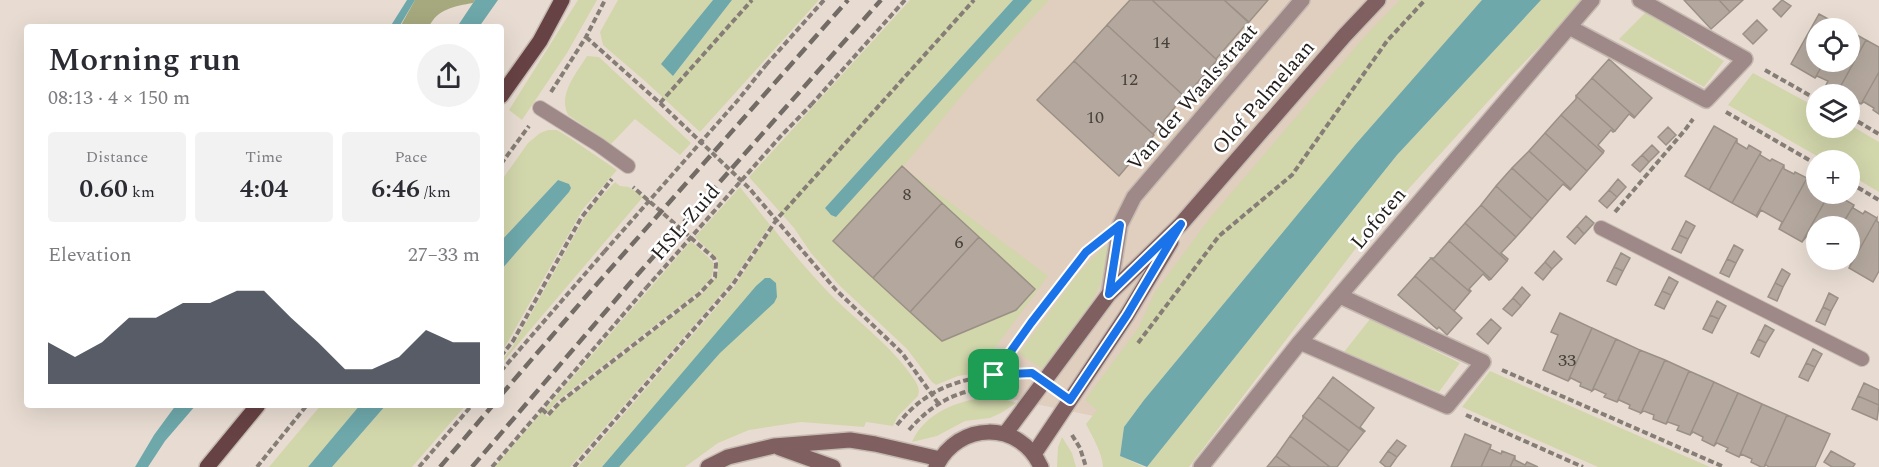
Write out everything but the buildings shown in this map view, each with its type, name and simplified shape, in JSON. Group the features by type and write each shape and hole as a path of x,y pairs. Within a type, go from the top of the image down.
{"main road":[{"path":"504,92 540,41 562,0"},
{"path":"207,467 256,408"}],"street":[{"name":"Van der Waalsstraat","path":"1109,294 1120,225 1134,197 1302,0"},
{"name":"Olof Palmelaan","path":"1005,434 1109,294 1181,224 1378,0"},
{"name":"Lofoten","path":"1201,467 1300,342 1592,0"},
{"path":"1569,27 1706,100 1745,59 1640,0"},
{"name":"Olof Palmelaan","path":"1038,460 1181,224"},
{"path":"1300,342 1447,406 1483,362 1340,296"},
{"path":"708,467 728,457 774,446 850,440 875,444 938,463 952,445 968,435 987,432 1016,438 1038,460"},
{"path":"774,446 833,467"}],"lane":[{"path":"540,108 628,166"},
{"path":"1601,228 1862,359"}],"path":[{"path":"504,160 586,38 605,0"},
{"path":"660,103 752,0"},
{"name":"HSL-Zuid","path":"504,366 824,0"},
{"name":"HSL-Zuid","path":"492,467 646,288 905,0"},
{"path":"574,467 733,284 777,219 974,0"},
{"path":"1132,351 1219,236 1292,176 1387,42 1425,0"},
{"path":"586,38 660,103 749,188 836,290 902,353 938,403"},
{"path":"1745,59 1806,93"},
{"path":"1706,100 1806,158"},
{"path":"1860,123 1879,134"},
{"path":"1601,228 1685,130"},
{"path":"504,352 513,341 581,218 614,177 616,179"},
{"path":"542,409 548,415 560,402 693,300 715,277 717,264 714,258 630,185"},
{"path":"1860,189 1879,200"},
{"path":"985,389 1031,323 1086,252 1120,225"},
{"path":"1483,362 1724,467"},
{"path":"875,444 881,429 892,431 907,412 931,393 958,382 994,375 1032,373 1045,381"},
{"path":"1447,406 1583,467"},
{"path":"257,467 305,408"},
{"path":"419,467 469,408"}],"shaded area":[{"path":"1023,0 1491,0 1113,420 992,395 808,238"}],"green space":[{"path":"415,0 475,0 473,3 442,12 430,24 402,24"},
{"path":"578,0 597,0 567,53 522,120 509,110"},
{"path":"618,0 713,0 697,21 673,76 732,0 819,0 700,132 603,45 600,32"},
{"path":"910,0 1013,0 825,208 836,217 1031,0 1049,0 967,89 903,167 1048,276 992,352 975,371 936,385 907,349 839,285 811,253 794,228 749,177"},
{"path":"1400,0 1482,0 1355,145 1124,427 1120,456 1144,467 1103,467 1099,450 1086,424 1097,410 1085,400 1139,327 1155,292 1210,218 1365,36"},
{"path":"1541,0 1585,0 1513,74 1363,239 1189,467 1147,467 1397,155"},
{"path":"1646,12 1724,61 1704,87 1619,39"},
{"path":"587,56 599,57 691,143 680,155 635,119 611,144 568,115 565,107 567,92"},
{"path":"1753,73 1806,102 1806,138 1860,138 1860,131 1879,142 1879,192 1860,181 1860,150 1807,150 1728,105"},
{"path":"557,130 617,170 583,209 504,347 504,267 569,192 558,180 504,238 504,177 528,143 540,133"},
{"path":"615,182 620,186 629,187 643,197 504,361 583,220"},
{"path":"740,187 770,225 731,283 570,467 495,467 542,412 548,417 560,404 704,292 718,274 718,260 695,237"},
{"path":"773,228 830,294 896,356 918,385 918,396 898,416 893,426 866,422 864,427 801,422 749,430 718,443 685,467 578,467 734,287"},
{"path":"691,241 713,262 712,276 707,283 557,401 548,412 545,409"},
{"path":"1104,246 1109,246 1107,262 1094,298 1042,369 1019,353 1077,275"},
{"path":"1370,319 1460,363 1439,392 1344,352"},
{"path":"1490,371 1710,467 1598,467 1462,407"},
{"path":"987,397 1016,403 990,418 965,421 937,436 912,442 925,423 944,410 954,405"},
{"path":"318,408 357,408 308,467 269,467"},
{"path":"383,408 463,408 412,467 332,467"},
{"path":"1062,437 1072,453 1076,467 1057,467 1058,447"}],"water":[{"path":"407,0 415,0 401,24 392,24"},
{"path":"475,0 498,0 481,24 459,24"},
{"path":"713,0 732,0 673,76 661,64"},
{"path":"1013,0 1032,0 836,217 831,215 825,208"},
{"path":"1482,0 1541,0 1397,155 1147,467 1120,456 1124,427 1144,400 1355,145"},
{"path":"558,180 569,184 571,188 569,192 504,267 504,238"},
{"path":"765,278 770,278 776,283 777,297 774,303 720,353 619,467 602,467 756,286"},
{"path":"174,408 193,408 165,441 148,467 135,467"},
{"path":"357,408 383,408 332,467 308,467"}],"railway":[{"path":"504,392 848,0"},
{"path":"472,467 631,282 881,0"},
{"path":"440,467 490,408"}],"route":[{"path":"1181,224 1127,315 1070,400 1032,373 994,375 1086,252 1120,225 1109,294 1181,224"}]}
